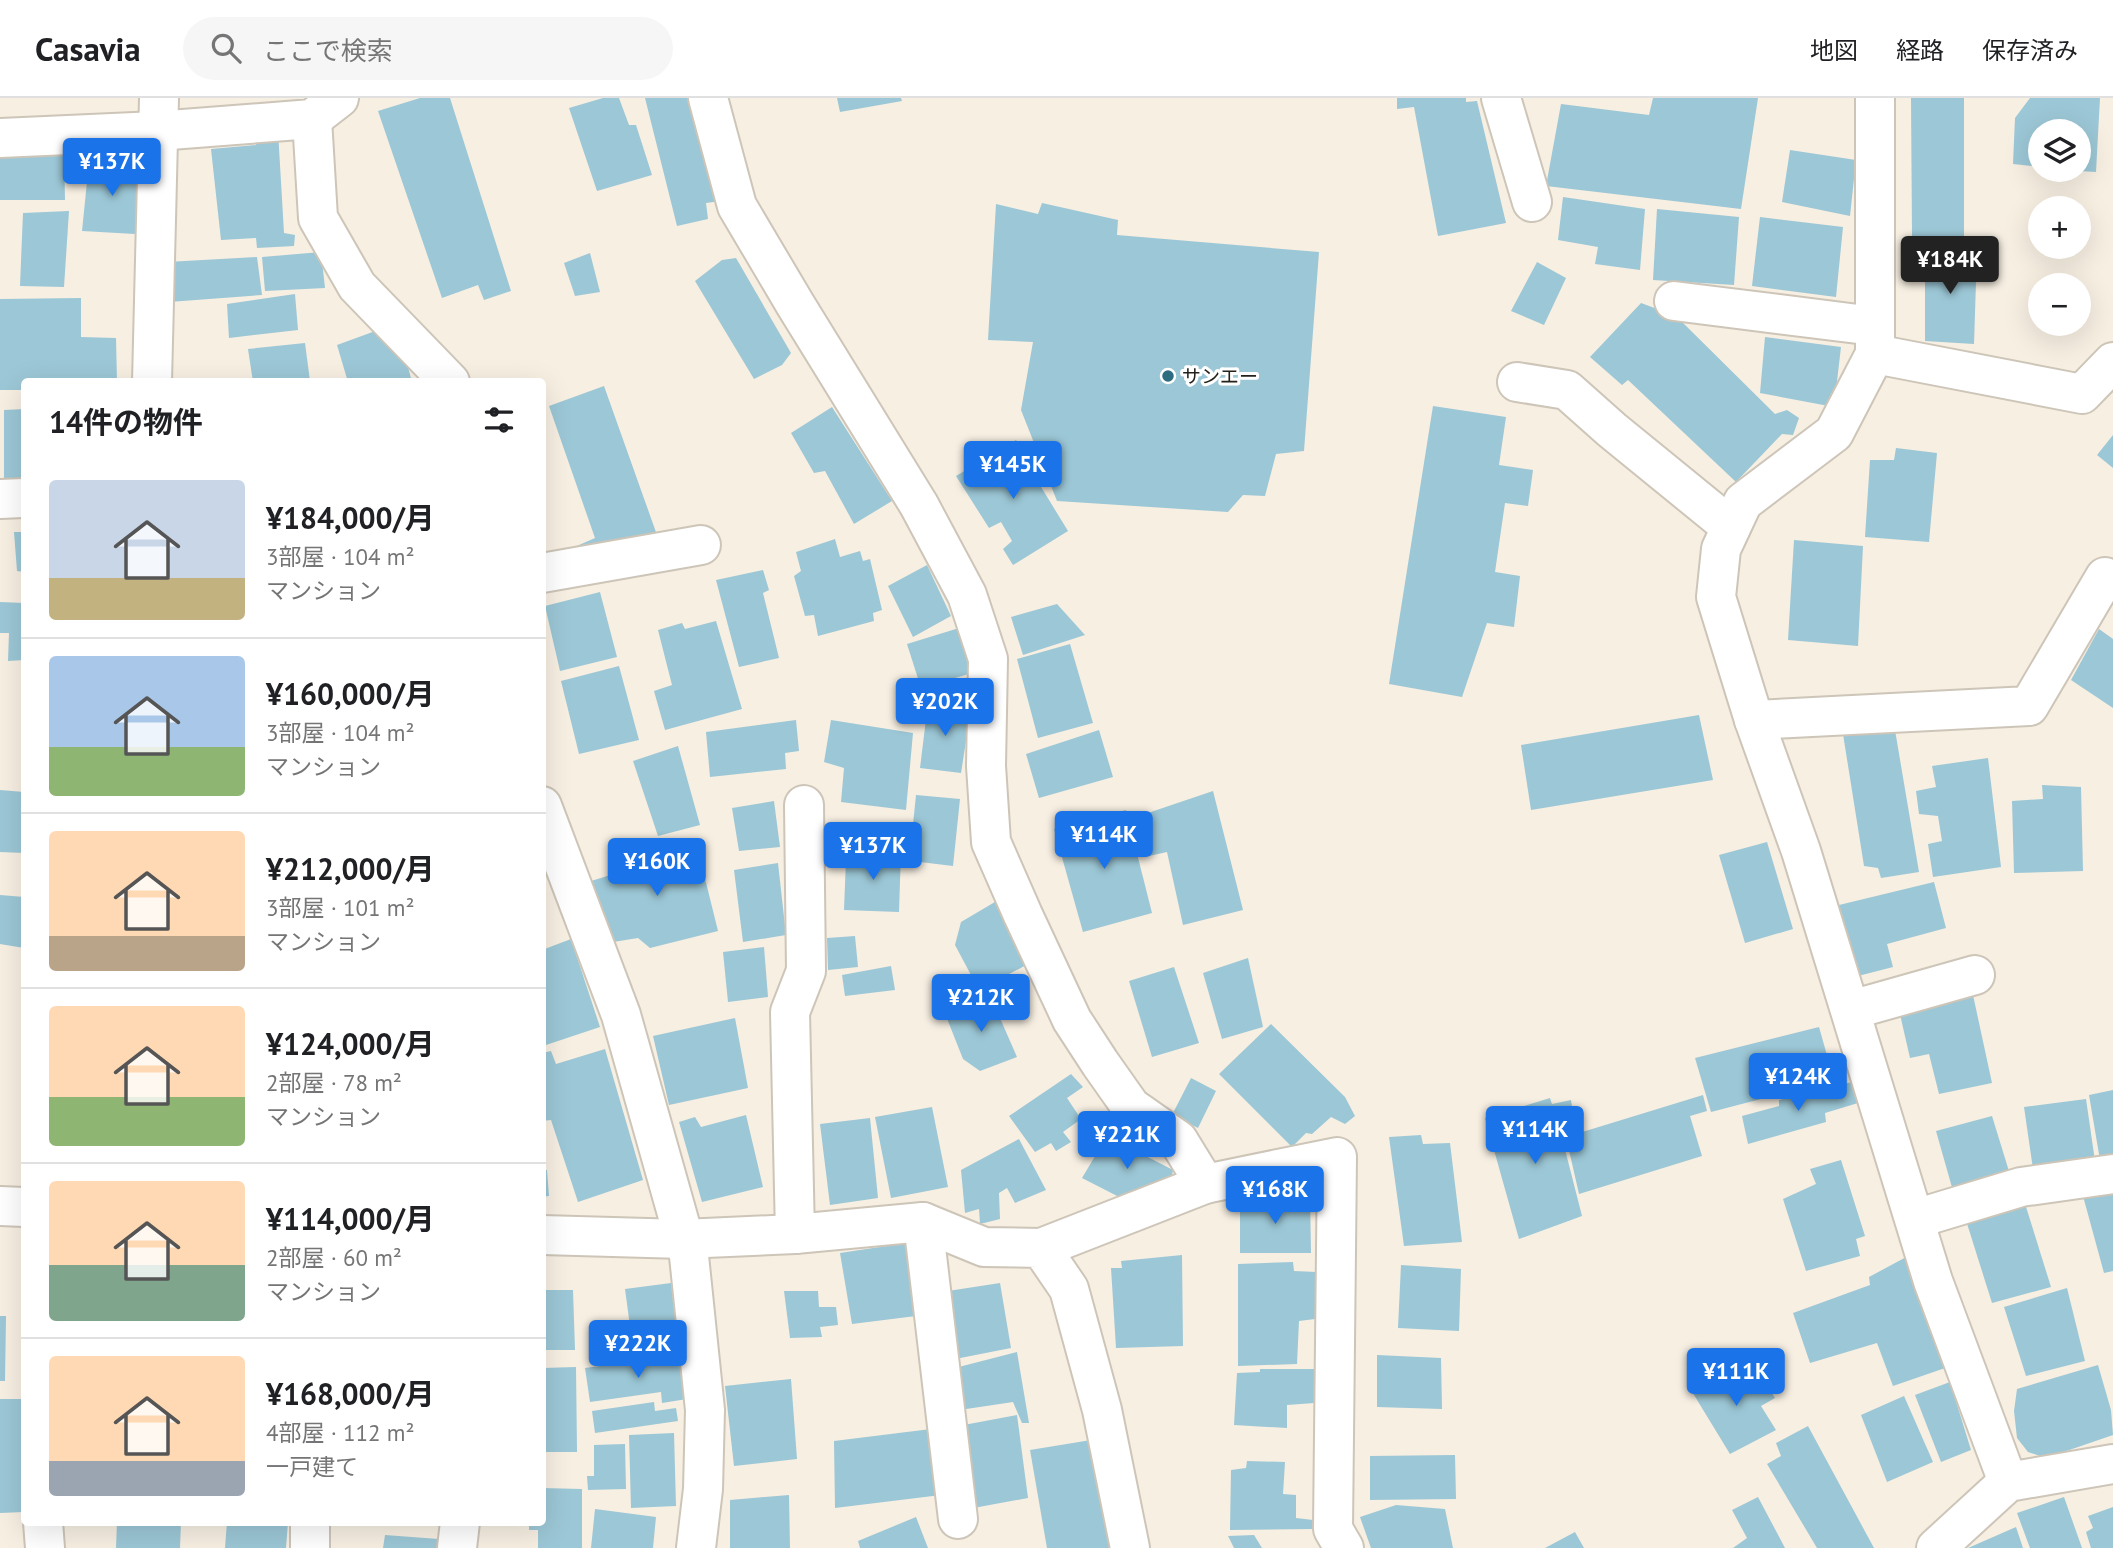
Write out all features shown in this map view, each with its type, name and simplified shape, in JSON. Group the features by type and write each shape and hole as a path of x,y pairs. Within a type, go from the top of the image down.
{"street":[{"path":"708,98 737,206 919,505 967,595 988,659 986,766 991,842 1023,915 1072,1020 1100,1063 1131,1107 1178,1140 1205,1184"},
{"path":"1501,98 1532,202"},
{"path":"1875,98 1874,340 1833,433 1743,502 1721,549 1716,597 1754,720 1801,851 1933,1281 2008,1482"},
{"path":"0,138 158,114 326,108 318,218 357,286 446,378"},
{"path":"152,378 158,114"},
{"path":"1674,301 1874,340 2082,394 2113,362"},
{"path":"1517,382 1567,390 1731,527"},
{"path":"0,499 21,498"},
{"path":"546,572 701,545"},
{"path":"1754,720 2029,706 2105,577"},
{"path":"795,1234 790,1012 806,971 804,804"},
{"path":"546,817 621,1015 689,1256 705,1410 703,1489 696,1548"},
{"path":"1851,1010 1975,975"},
{"path":"546,1235 683,1239 795,1234 923,1222 984,1247 1041,1248 1205,1184 1337,1157 1333,1529 1345,1548"},
{"path":"1916,1219 2021,1187 2113,1174"},
{"path":"0,1206 21,1207"},
{"path":"923,1222 958,1519"},
{"path":"1041,1248 1069,1289 1102,1410 1130,1548"},
{"path":"1937,1548 2008,1482 2113,1464"},
{"path":"43,1526 45,1548"},
{"path":"310,1526 310,1548"},
{"path":"457,1548 460,1526"}],"building":[{"path":"420,98 450,98 511,291 484,300 478,285 442,298 378,111"},
{"path":"603,98 619,98 629,125 636,125 652,175 597,191 569,108"},
{"path":"645,98 695,98 721,201 706,203 708,219 677,226"},
{"path":"837,98 901,98 902,101 840,112"},
{"path":"1397,98 1466,98 1466,102 1477,101 1506,223 1438,236 1414,107 1397,109"},
{"path":"1653,98 1758,98 1741,209 1546,186 1561,104 1649,115"},
{"path":"1911,98 1964,98 1964,236 1912,236"},
{"path":"2030,98 2100,98 2096,172 2091,172 2091,119 2028,119 2028,166 2013,164 2015,118"},
{"path":"255,130 278,131 284,233 295,235 294,246 257,248 256,238 221,240 211,149 256,145"},
{"path":"1790,150 1856,160 1850,216 1782,202"},
{"path":"0,151 64,151 65,200 0,200"},
{"path":"89,162 144,167 135,234 82,231"},
{"path":"1563,197 1645,209 1640,270 1595,264 1598,247 1558,240"},
{"name":"サンエー","path":"1042,203 1118,220 1117,235 1319,252 1304,451 1276,454 1265,496 1243,495 1228,512 1057,501 1021,410 1033,342 988,340 996,204 1038,214"},
{"path":"1657,209 1739,217 1734,285 1653,280"},
{"path":"69,211 64,287 20,286 23,213"},
{"path":"1760,217 1843,227 1836,297 1752,286"},
{"path":"1925,248 1977,251 1974,344 1925,341"},
{"path":"321,252 325,288 265,291 262,257"},
{"path":"590,253 600,292 575,296 564,263"},
{"path":"257,257 262,295 169,302 167,262"},
{"path":"736,258 791,353 782,365 754,379 695,281 722,260"},
{"path":"1537,262 1566,278 1544,325 1511,311"},
{"path":"295,294 298,330 229,338 227,304"},
{"path":"81,298 81,337 116,338 117,378 21,378 21,390 0,390 0,299"},
{"path":"1641,303 1676,316 1775,414 1787,410 1799,418 1793,435 1782,434 1736,482 1628,380 1622,385 1590,357"},
{"path":"389,326 404,352 411,378 347,378 337,345"},
{"path":"1765,337 1841,347 1834,407 1760,393"},
{"path":"305,343 310,378 252,378 248,349"},
{"path":"604,386 657,535 563,552 595,538 549,406"},
{"path":"1433,406 1506,417 1499,465 1533,470 1528,506 1505,503 1495,572 1520,576 1514,627 1487,623 1462,697 1389,684"},
{"path":"832,407 892,501 854,524 825,471 814,473 791,433"},
{"path":"21,409 21,498 4,496 4,410"},
{"path":"2113,435 2113,468 2097,455"},
{"path":"1016,440 1024,452 1020,456 1029,469 1034,466 1042,478 1038,482 1068,531 1013,565 1003,549 1012,541 1001,522 989,528 956,476"},
{"path":"1896,448 1937,453 1929,542 1865,537 1870,460 1894,460"},
{"path":"14,532 21,532 21,572 17,571"},
{"path":"835,539 840,557 860,551 863,561 870,559 882,610 873,613 874,621 818,636 814,615 805,616 794,576 801,571 796,552"},
{"path":"1794,540 1863,546 1858,646 1788,640"},
{"path":"927,565 951,616 913,637 888,586"},
{"path":"763,570 769,590 763,593 779,658 739,667 716,580"},
{"path":"600,592 617,657 560,671 546,606"},
{"path":"0,602 21,603 21,660 8,661 9,633 0,633"},
{"path":"1057,604 1085,635 1023,655 1011,617"},
{"path":"716,621 742,709 665,730 654,691 672,685 658,630 682,623 685,629"},
{"path":"959,628 972,673 921,688 907,644"},
{"path":"2099,629 2113,639 2113,708 2071,680"},
{"path":"1070,644 1093,723 1038,738 1017,659"},
{"path":"619,666 639,740 579,754 561,681"},
{"path":"928,703 971,709 961,773 920,768"},
{"path":"1699,715 1713,780 1531,810 1521,745"},
{"path":"796,720 799,751 785,753 786,769 710,777 706,732"},
{"path":"831,720 913,733 906,810 841,802 844,768 824,762"},
{"path":"1099,730 1113,777 1039,798 1026,754"},
{"path":"1895,730 1919,872 1881,878 1878,868 1864,866 1843,734"},
{"path":"678,746 700,825 658,836 633,761"},
{"path":"1988,758 2001,867 1933,877 1928,844 1942,841 1938,816 1919,814 1916,791 1936,787 1932,766"},
{"path":"2042,785 2081,787 2083,871 2014,873 2012,801 2043,799"},
{"path":"0,790 21,792 21,853 0,852"},
{"path":"1213,791 1243,910 1183,925 1167,852 1149,856 1139,816"},
{"path":"916,795 960,799 953,866 920,862 921,848 911,844"},
{"path":"774,801 780,847 739,851 732,808"},
{"path":"1126,810 1152,913 1083,932 1054,829"},
{"path":"695,838 718,931 650,948 638,938 607,943 591,881 627,870 626,858"},
{"path":"1767,842 1793,929 1745,943 1719,855"},
{"path":"863,850 901,851 899,912 844,910 846,859 863,858"},
{"path":"778,863 786,935 743,942 734,870"},
{"path":"1934,882 1946,928 1887,944 1893,967 1858,976 1839,905"},
{"path":"0,895 21,897 21,948 0,944"},
{"path":"1000,899 1030,963 979,990 955,945 961,922"},
{"path":"855,936 858,967 828,970 827,938"},
{"path":"571,939 600,1027 546,1045 546,948"},
{"path":"764,947 768,997 728,1002 723,952"},
{"path":"1248,958 1263,1027 1222,1039 1203,973"},
{"path":"891,966 895,990 845,996 842,975"},
{"path":"1174,967 1199,1043 1152,1057 1129,981"},
{"path":"989,993 1017,1057 980,1071 963,1059 946,1016"},
{"path":"1973,995 1992,1083 1939,1094 1929,1054 1910,1058 1899,1010"},
{"path":"735,1018 748,1088 669,1105 653,1036"},
{"path":"1271,1024 1345,1097 1355,1116 1345,1124 1331,1117 1312,1134 1306,1133 1292,1147 1219,1074"},
{"path":"1819,1027 1834,1080 1711,1112 1695,1058"},
{"path":"605,1049 643,1180 578,1202 551,1120 546,1121 546,1052 551,1051 556,1064"},
{"path":"1071,1074 1083,1087 1067,1098 1081,1119 1063,1132 1071,1142 1056,1151 1051,1143 1035,1152 1009,1116"},
{"path":"1191,1078 1216,1091 1198,1128 1172,1115"},
{"path":"1852,1082 1858,1103 1825,1113 1826,1122 1748,1144 1742,1116 1779,1106 1779,1100"},
{"path":"2113,1090 2113,1163 2101,1166 2089,1095"},
{"path":"1703,1095 1707,1111 1690,1116 1702,1156 1579,1194 1566,1137"},
{"path":"1550,1098 1552,1104 1571,1100 1573,1113 1557,1118 1582,1216 1519,1239 1485,1118"},
{"path":"2086,1099 2096,1168 2034,1176 2024,1107"},
{"path":"932,1107 948,1187 891,1198 875,1117"},
{"path":"746,1115 763,1187 702,1202 679,1122 695,1117 701,1127"},
{"path":"1992,1116 2012,1181 1955,1198 1936,1131"},
{"path":"870,1118 878,1198 830,1205 820,1124"},
{"path":"1421,1135 1423,1144 1450,1143 1462,1242 1404,1246 1389,1137"},
{"path":"1107,1136 1173,1170 1170,1187 1125,1200 1082,1178"},
{"path":"1019,1139 1046,1190 1015,1203 1007,1188 999,1193 1000,1219 980,1224 979,1209 965,1213 961,1170"},
{"path":"1841,1160 1865,1236 1856,1239 1860,1256 1806,1271 1783,1199 1816,1184 1810,1169"},
{"path":"546,1170 547,1170 549,1196 546,1196"},
{"path":"2113,1190 2113,1271 2104,1273 2083,1196"},
{"path":"2022,1194 2051,1287 1992,1303 1964,1214"},
{"path":"1310,1197 1311,1253 1240,1253 1240,1199"},
{"path":"913,1242 924,1315 852,1324 840,1253"},
{"path":"1182,1255 1183,1346 1116,1348 1111,1268 1122,1268 1121,1261"},
{"path":"1910,1255 1948,1367 1893,1386 1877,1343 1810,1363 1793,1313 1870,1285 1869,1277"},
{"path":"1293,1262 1294,1271 1317,1272 1315,1319 1299,1321 1297,1364 1238,1366 1238,1264"},
{"path":"1401,1265 1461,1269 1459,1331 1398,1328"},
{"path":"671,1283 680,1350 634,1356 625,1289"},
{"path":"1000,1283 1011,1348 945,1361 935,1293"},
{"path":"2067,1288 2085,1361 2026,1376 2004,1307"},
{"path":"546,1290 573,1290 575,1350 546,1350"},
{"path":"784,1291 818,1291 819,1307 836,1307 838,1325 820,1327 822,1337 790,1338"},
{"path":"0,1316 6,1316 5,1381 0,1381"},
{"path":"1017,1352 1029,1423 1022,1423 1013,1402 953,1411 947,1370"},
{"path":"681,1355 687,1399 662,1403 661,1392 590,1402 585,1368"},
{"path":"1377,1355 1441,1358 1442,1409 1377,1407"},
{"path":"2098,1365 2111,1410 2113,1435 2046,1458 2028,1452 2017,1438 2014,1411 2017,1389"},
{"path":"576,1367 577,1452 546,1452 546,1368"},
{"path":"1260,1369 1315,1369 1314,1403 1287,1405 1287,1428 1234,1425 1237,1373 1260,1372"},
{"path":"1729,1369 1734,1375 1743,1370 1748,1379 1760,1375 1775,1398 1761,1406 1776,1430 1730,1454 1691,1390"},
{"path":"791,1379 797,1459 734,1466 725,1386"},
{"path":"1950,1382 1971,1450 1941,1462 1915,1395"},
{"path":"1904,1396 1933,1462 1887,1482 1861,1415"},
{"path":"0,1399 21,1399 21,1512 0,1513"},
{"path":"654,1402 655,1411 676,1408 678,1421 595,1433 592,1411"},
{"path":"1017,1415 1028,1498 968,1509 953,1427"},
{"path":"1808,1426 1874,1548 1817,1548 1767,1464 1781,1456 1776,1443"},
{"path":"931,1429 941,1495 835,1508 834,1441"},
{"path":"674,1433 676,1506 631,1508 629,1435"},
{"path":"1091,1440 1109,1548 1047,1548 1030,1450"},
{"path":"625,1444 626,1489 588,1490 587,1476 594,1476 594,1445"},
{"path":"1455,1455 1456,1499 1370,1500 1370,1456"},
{"path":"1247,1461 1285,1462 1283,1494 1296,1495 1296,1518 1313,1520 1313,1529 1230,1530 1231,1470 1246,1468"},
{"path":"546,1488 582,1489 582,1548 538,1548 538,1530 529,1530 529,1526 546,1526"},
{"path":"789,1495 790,1548 730,1548 730,1500"},
{"path":"1758,1497 1785,1548 1733,1548 1747,1538 1732,1510"},
{"path":"2064,1497 2082,1548 2030,1548 2017,1513"},
{"path":"1396,1505 1445,1509 1453,1548 1371,1548 1360,1517"},
{"path":"2113,1507 2113,1548 2091,1548 2086,1532 2093,1528 2088,1516"},
{"path":"595,1509 656,1517 653,1548 591,1548"},
{"path":"916,1517 928,1548 860,1548 858,1541"},
{"path":"117,1526 181,1526 180,1548 116,1548"},
{"path":"227,1526 288,1526 286,1548 225,1548"},
{"path":"2016,1527 2023,1548 1968,1548"},
{"path":"1575,1532 1584,1548 1545,1548"},
{"path":"385,1535 439,1539 439,1548 383,1548"},
{"path":"1254,1535 1262,1548 1234,1548 1228,1536"}],"place":[{"name":"サンエー","path":"1168,376"}]}
